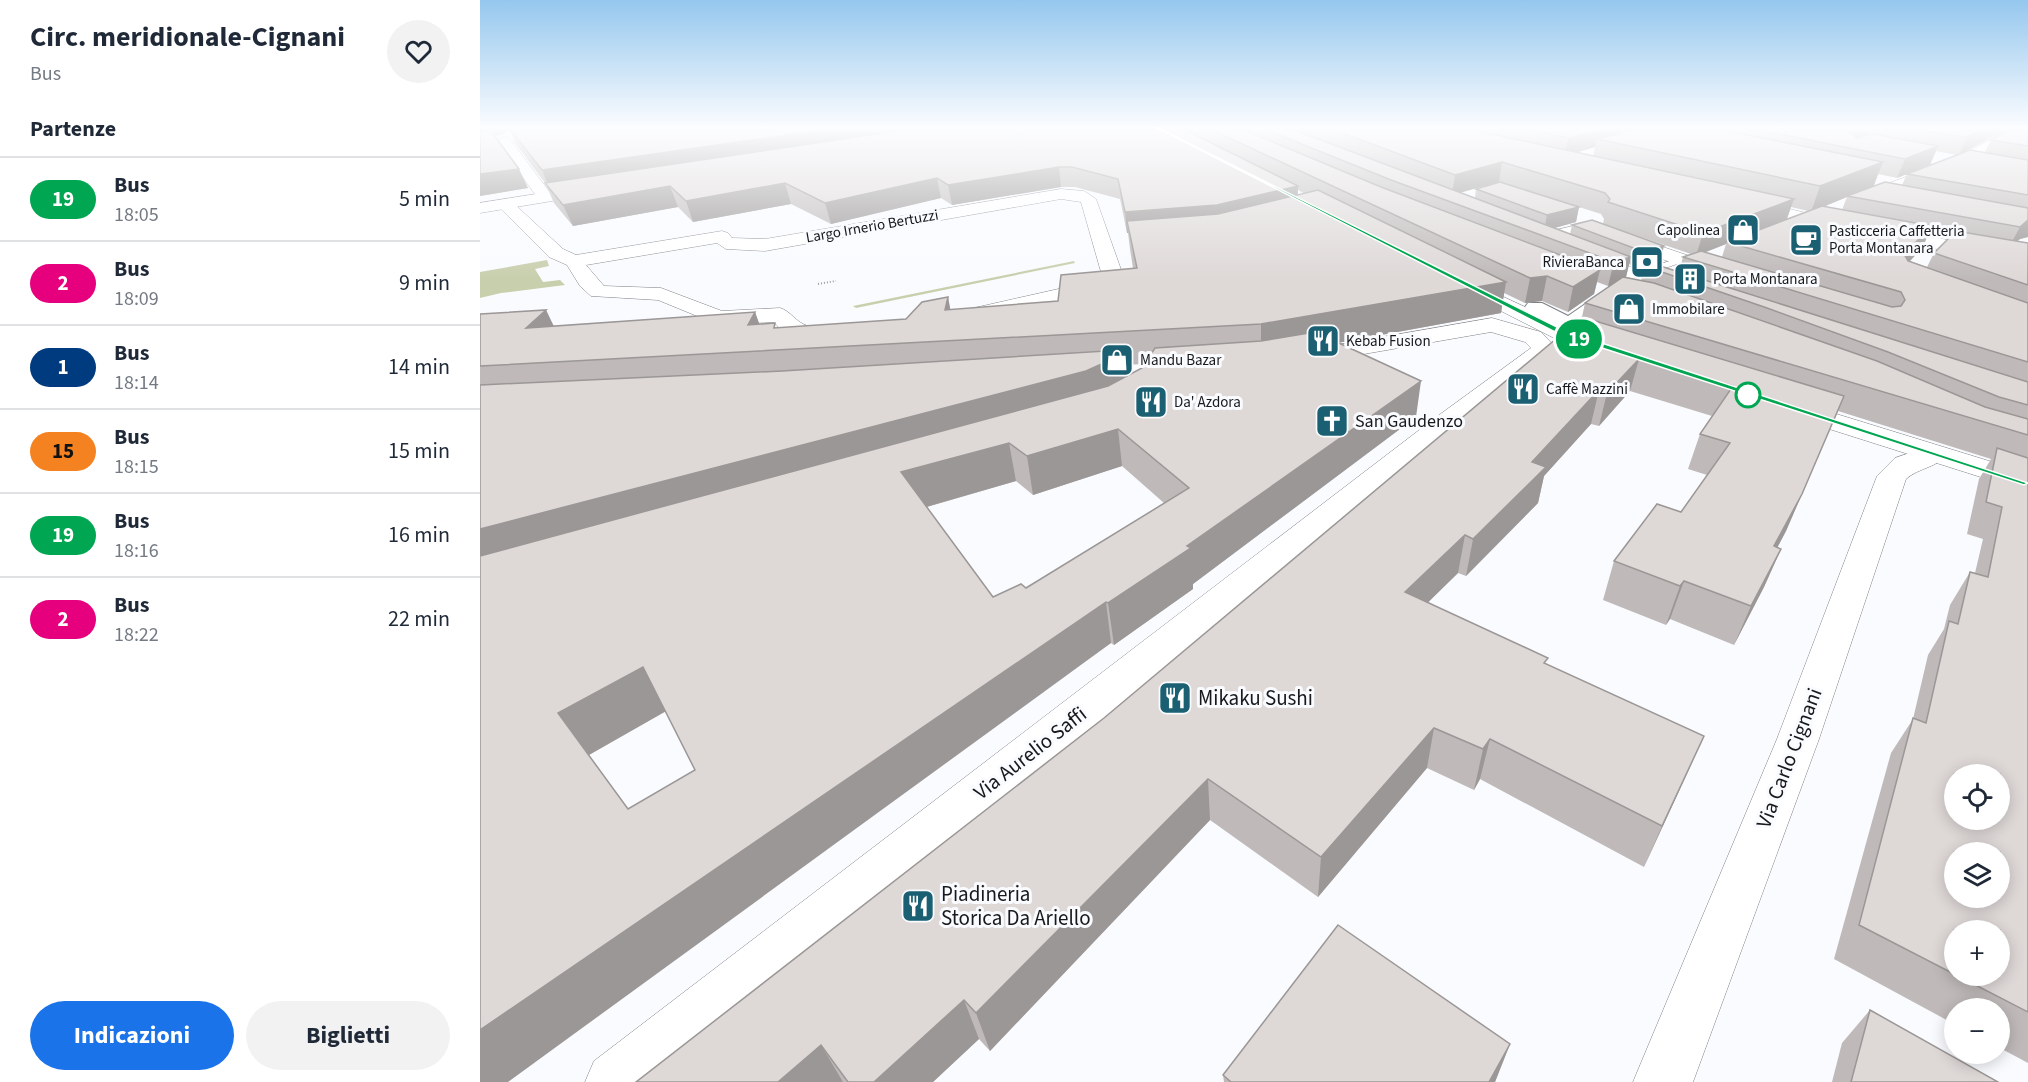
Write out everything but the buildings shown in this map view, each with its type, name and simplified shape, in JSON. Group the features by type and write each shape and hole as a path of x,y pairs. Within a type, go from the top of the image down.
{"street":[{"path":"531,178 545,198"},
{"path":"1779,232 1810,219 1872,187 1896,185 1913,178"},
{"path":"1872,187 1905,201"},
{"path":"480,208 605,188"},
{"name":"Largo Irnerio Bertuzzi","path":"574,261 722,237 726,243 750,246 1069,194 1088,198 1114,242 1114,278 1110,284 965,317"},
{"path":"1730,200 1934,251 2021,259 2028,243"},
{"path":"504,204 556,253 574,261 587,282 598,292 662,294 718,318 780,315 794,331 808,334 854,332"},
{"path":"1572,213 1594,220 1590,227"},
{"path":"1542,239 1590,227 1701,264"},
{"path":"1522,231 1709,301"},
{"path":"1566,328 1535,307 1607,292 1641,277 1701,264"},
{"path":"1442,273 1629,356"},
{"path":"1566,328 1607,292"},
{"name":"Via Aurelio Saffi","path":"615,1082 1445,424 1545,349 1533,337 1492,325 1280,362"},
{"path":"1771,402 2028,483"},
{"name":"Via Carlo Cignani","path":"1664,1082 1798,739 1892,476 1905,464 1933,454"}],"lane":[{"path":"1607,292 1631,298"}],"path":[{"path":"818,284 836,281"}],"green space":[{"path":"547,260 549,266 535,269 543,282 560,280 565,285 480,298 480,272"},
{"path":"1074,261 1075,263 856,308 853,306"}],"bus line":[{"name":"19","path":"1258,178 1562,333 2028,483"}],"place":[{"name":"Capolinea","path":"1743,230"},
{"name":"Pasticceria Caffetteria Porta Montanara","path":"1806,240"},
{"name":"RivieraBanca","path":"1647,262"},
{"name":"Porta Montanara","path":"1690,279"},
{"name":"Immobilare","path":"1629,309"},
{"name":"Kebab Fusion","path":"1323,341"},
{"name":"Mandu Bazar","path":"1117,360"},
{"name":"Caffè Mazzini","path":"1523,389"},
{"name":"Da' Azdora","path":"1151,402"},
{"name":"San Gaudenzo","path":"1332,421"},
{"name":"Mikaku Sushi","path":"1175,698"},
{"name":"Piadineria Storica Da Ariello","path":"918,906"}]}
